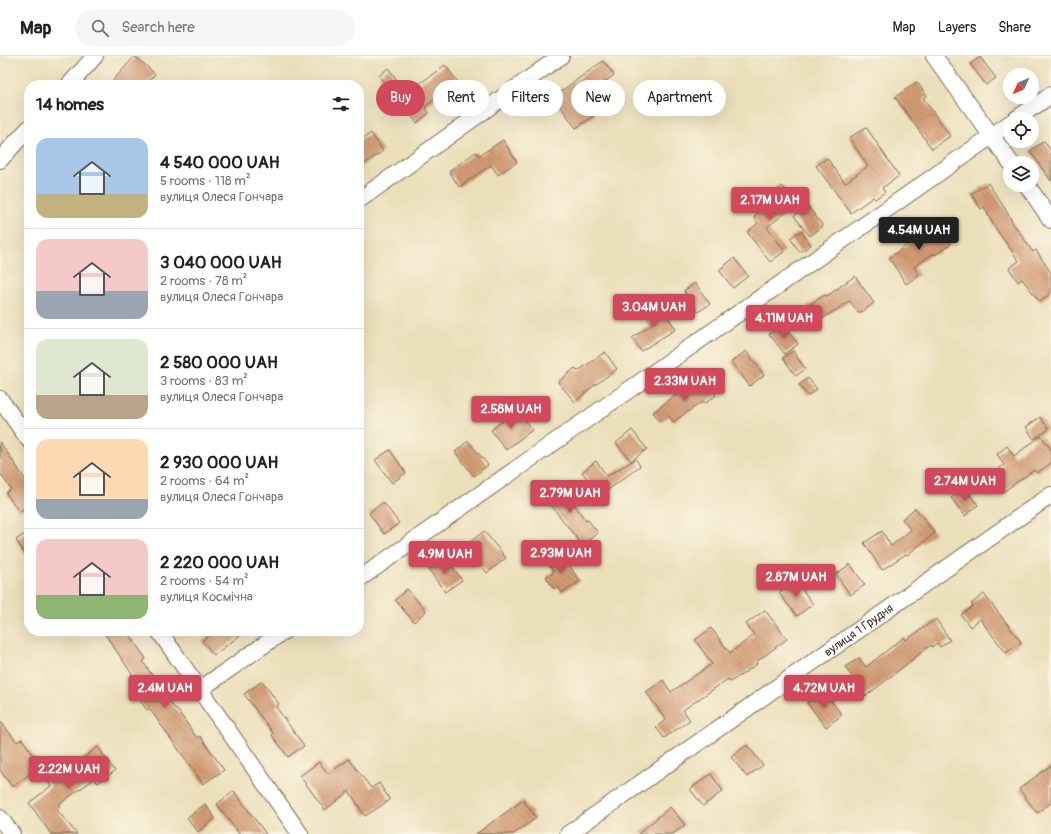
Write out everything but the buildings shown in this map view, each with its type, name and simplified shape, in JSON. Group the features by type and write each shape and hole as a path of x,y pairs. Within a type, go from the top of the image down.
{"street":[{"path":"73,80 95,56"},
{"path":"364,196 561,56"},
{"path":"934,56 1006,156"},
{"path":"1026,112 1051,95"},
{"path":"364,576 1003,128"},
{"path":"0,160 24,134"},
{"path":"1032,192 1051,220"},
{"path":"0,399 24,432"},
{"name":"вулиця 1 Грудня","path":"568,834 1051,495"},
{"path":"162,636 300,834"},
{"path":"199,690 277,636"},
{"path":"0,818 12,834"}]}
